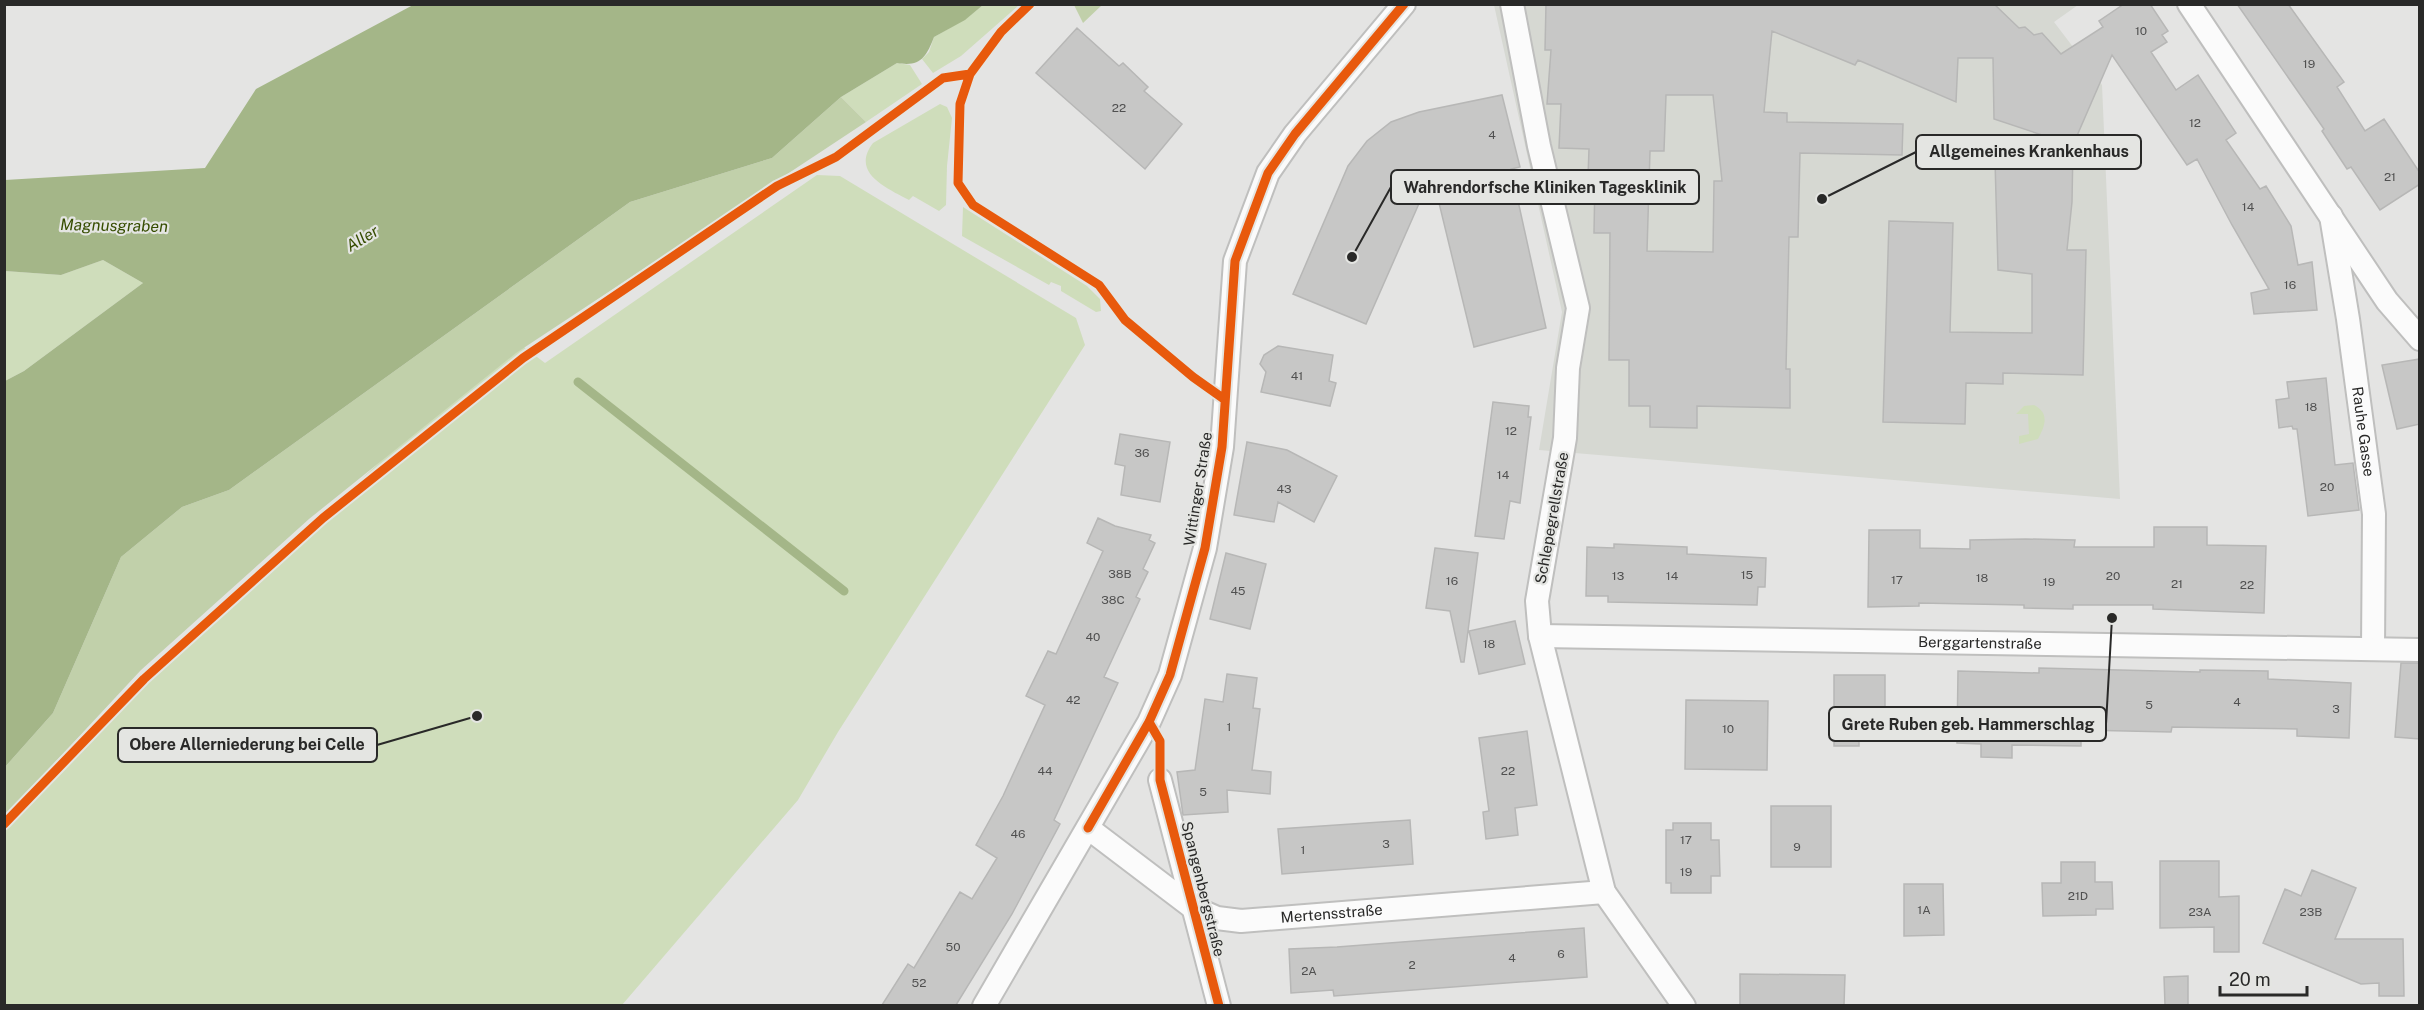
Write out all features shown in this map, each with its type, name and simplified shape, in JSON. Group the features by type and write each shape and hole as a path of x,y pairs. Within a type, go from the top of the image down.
{"street":[{"name":"Wittinger Straße","path":"984,1005 1149,723 1170,675 1205,548 1222,447 1235,261 1268,173 1295,134 1404,4"},
{"name":"Schlepegrellstraße","path":"1512,4 1539,146 1578,308 1568,368 1565,438 1538,601 1540,636 1604,892 1684,1005"},
{"name":"Rauhe Gasse","path":"2189,4 2388,301 2420,339"},
{"name":"Rauhe Gasse","path":"2331,216 2348,319 2374,514 2373,648"},
{"name":"Berggartenstraße","path":"1540,636 2420,650"},
{"name":"Spangenbergstraße","path":"1160,780 1219,1005"},
{"name":"Mertensstraße","path":"1088,828 1192,907 1217,918 1241,921 1604,892"}],"shaded area":[{"path":"983,5 1019,5 961,56 933,73 922,59 929,52 934,37 967,18"},
{"path":"1074,5 1102,5 1083,23"},
{"path":"1494,5 2078,5 2054,22 2102,85 2120,499 1539,450 1562,312"},
{"path":"897,63 910,65 922,84 866,122 841,97"},
{"path":"841,97 866,122 516,353 309,519 141,670 5,816 5,767 53,713 121,557 182,507 229,490 630,202 772,158"},
{"path":"940,104 947,107 952,118 946,205 939,211 913,196 909,200 882,185 868,171 866,163 867,154 873,143"},
{"path":"817,175 840,176 1076,318 1085,345 838,732 798,800 622,1005 5,1006 5,813 512,338 545,363"},
{"path":"963,207 1087,286 1100,299 1101,311 1096,312 1061,291 1061,286 1051,282 1049,285 962,236"},
{"path":"103,260 143,283 24,371 5,381 5,271 61,275"},
{"path":"2034,405 2044,416 2043,429 2038,439 2019,444 2019,436 2029,434 2028,414 2016,414 2024,406"}],"water":[{"path":"413,5 983,5 965,20 934,37 925,56 917,62 897,63 841,97 772,158 630,202 229,490 182,507 121,557 53,713 5,767 5,381 24,371 143,283 103,260 61,275 5,271 5,180 205,168 256,89"}],"building":[{"path":"1546,4 1994,4 2019,28 2025,27 2034,35 2042,33 2061,54 2103,27 2099,21 2124,4 2150,4 2168,31 2162,35 2167,42 2151,52 2176,90 2198,75 2236,133 2226,140 2260,189 2266,186 2291,226 2298,265 2312,262 2317,310 2254,314 2251,293 2269,289 2197,159 2187,165 2112,55 2073,145 2072,202 2067,250 2086,250 2083,375 2003,373 2003,384 1966,383 1965,424 1883,422 1889,221 1953,223 1950,332 2032,333 2032,274 1998,270 1995,160 2045,136 1994,119 1993,58 1958,58 1956,102 1858,60 1855,65 1772,31 1764,112 1787,113 1787,122 1903,124 1902,155 1800,153 1798,237 1789,237 1786,369 1790,369 1790,408 1697,406 1697,428 1650,427 1650,406 1629,406 1629,360 1609,360 1610,233 1594,233 1595,177 1588,177 1589,149 1559,148 1561,104 1547,104 1551,50 1545,50","holes":["1666,95 1713,95 1722,181 1714,181 1713,252 1647,251 1650,151 1664,151"]},
{"path":"2237,4 2288,4 2344,82 2337,87 2365,131 2384,119 2420,173 2420,184 2380,210 2351,167 2347,169 2322,131 2324,129"},
{"path":"1077,28 1119,66 1123,63 1148,87 1144,91 1182,124 1145,169 1036,73"},
{"path":"1502,95 1520,167 1511,169 1546,328 1474,347 1432,174 1366,324 1293,294 1348,166 1367,141 1391,122 1419,112"},
{"path":"1278,346 1333,355 1329,381 1336,383 1330,406 1261,392 1266,372 1260,364 1264,355"},
{"path":"2420,359 2420,424 2397,429 2382,365"},
{"path":"2326,378 2335,465 2353,463 2359,510 2308,516 2297,429 2293,429 2292,426 2279,428 2276,400 2289,398 2287,382"},
{"path":"1493,402 1529,406 1528,417 1531,417 1520,503 1510,501 1504,539 1475,536"},
{"path":"1120,434 1170,442 1160,502 1121,495 1125,466 1115,464"},
{"path":"1247,442 1287,450 1337,476 1314,522 1278,502 1274,522 1234,515"},
{"path":"1098,518 1115,526 1151,535 1149,540 1155,543 1143,569 1148,572 1136,597 1140,599 1104,677 1118,683 1054,820 1060,824 1012,914 956,1005 882,1005 908,964 914,968 960,892 972,899 997,858 976,845 1003,796 1045,705 1026,696 1048,651 1056,654 1103,551 1087,543"},
{"path":"2154,527 2207,527 2207,545 2266,546 2264,613 2153,609 2153,605 2073,605 2073,609 2024,608 2024,605 1919,603 1919,606 1868,607 1869,530 1920,530 1920,548 1970,549 1970,540 2026,539 2075,540 2074,547 2154,547"},
{"path":"1614,544 1687,547 1687,554 1766,558 1765,587 1758,587 1757,605 1608,602 1608,596 1586,596 1587,547 1614,548"},
{"path":"1435,548 1478,553 1464,662 1461,662 1450,611 1426,608"},
{"path":"1226,553 1266,564 1250,629 1210,619"},
{"path":"1515,621 1525,664 1479,674 1469,631"},
{"path":"2401,663 2420,663 2420,739 2395,737"},
{"path":"2039,668 2200,672 2200,670 2268,671 2268,679 2351,683 2349,738 2297,736 2297,729 2172,727 2171,732 2081,730 2081,746 2012,745 2012,758 1981,757 1981,744 1957,743 1958,671 2039,673"},
{"path":"1227,674 1257,678 1253,708 1260,709 1252,770 1271,772 1270,794 1227,790 1228,812 1183,815 1177,772 1195,770 1205,699 1223,702"},
{"path":"1834,675 1885,675 1885,734 1859,734 1859,746 1834,746"},
{"path":"1686,700 1768,701 1767,770 1685,769"},
{"path":"1527,731 1537,805 1515,808 1518,835 1486,839 1483,812 1489,811 1479,738"},
{"path":"1771,806 1831,806 1831,867 1771,867"},
{"path":"1410,820 1413,864 1282,874 1278,829"},
{"path":"1673,823 1711,823 1711,840 1719,840 1720,876 1711,876 1711,893 1671,893 1671,883 1666,883 1666,830 1673,830"},
{"path":"2160,861 2219,861 2219,897 2239,896 2239,952 2214,952 2214,927 2160,928"},
{"path":"2061,862 2095,862 2095,882 2112,882 2113,909 2096,909 2096,915 2043,916 2042,883 2061,883"},
{"path":"2312,870 2356,888 2335,939 2403,939 2404,996 2379,996 2379,983 2361,984 2263,943 2285,889 2301,896"},
{"path":"1904,884 1943,884 1944,935 1904,936"},
{"path":"1584,928 1587,977 1334,996 1333,990 1291,993 1289,949"},
{"path":"1740,974 1845,975 1844,1005 1740,1005"},
{"path":"2188,976 2188,1005 2165,1005 2164,977"}],"waterway":[{"path":"578,382 844,591"}],"cycle path":[{"path":"1030,4 1001,32 970,74 960,104 958,183 973,205 1099,285 1125,320 1193,377 1224,399"},
{"path":"1088,828 1149,722 1170,675 1205,548 1222,447 1235,261 1268,173 1295,134 1404,4"},
{"path":"4,824 144,679 323,518 523,358 777,186 836,157 943,78 970,74"},
{"path":"1149,722 1160,741 1160,780 1219,1006"}],"place":[{"name":"Allgemeines Krankenhaus","path":"1822,199"},
{"name":"Wahrendorfsche Kliniken Tagesklinik","path":"1352,257"},
{"name":"Grete Ruben geb. Hammerschlag","path":"2112,618"},
{"name":"Obere Allerniederung bei Celle","path":"477,716"}],"water label":[{"name":"Magnusgraben","path":"114,225"},
{"name":"Aller","path":"362,238"}]}
